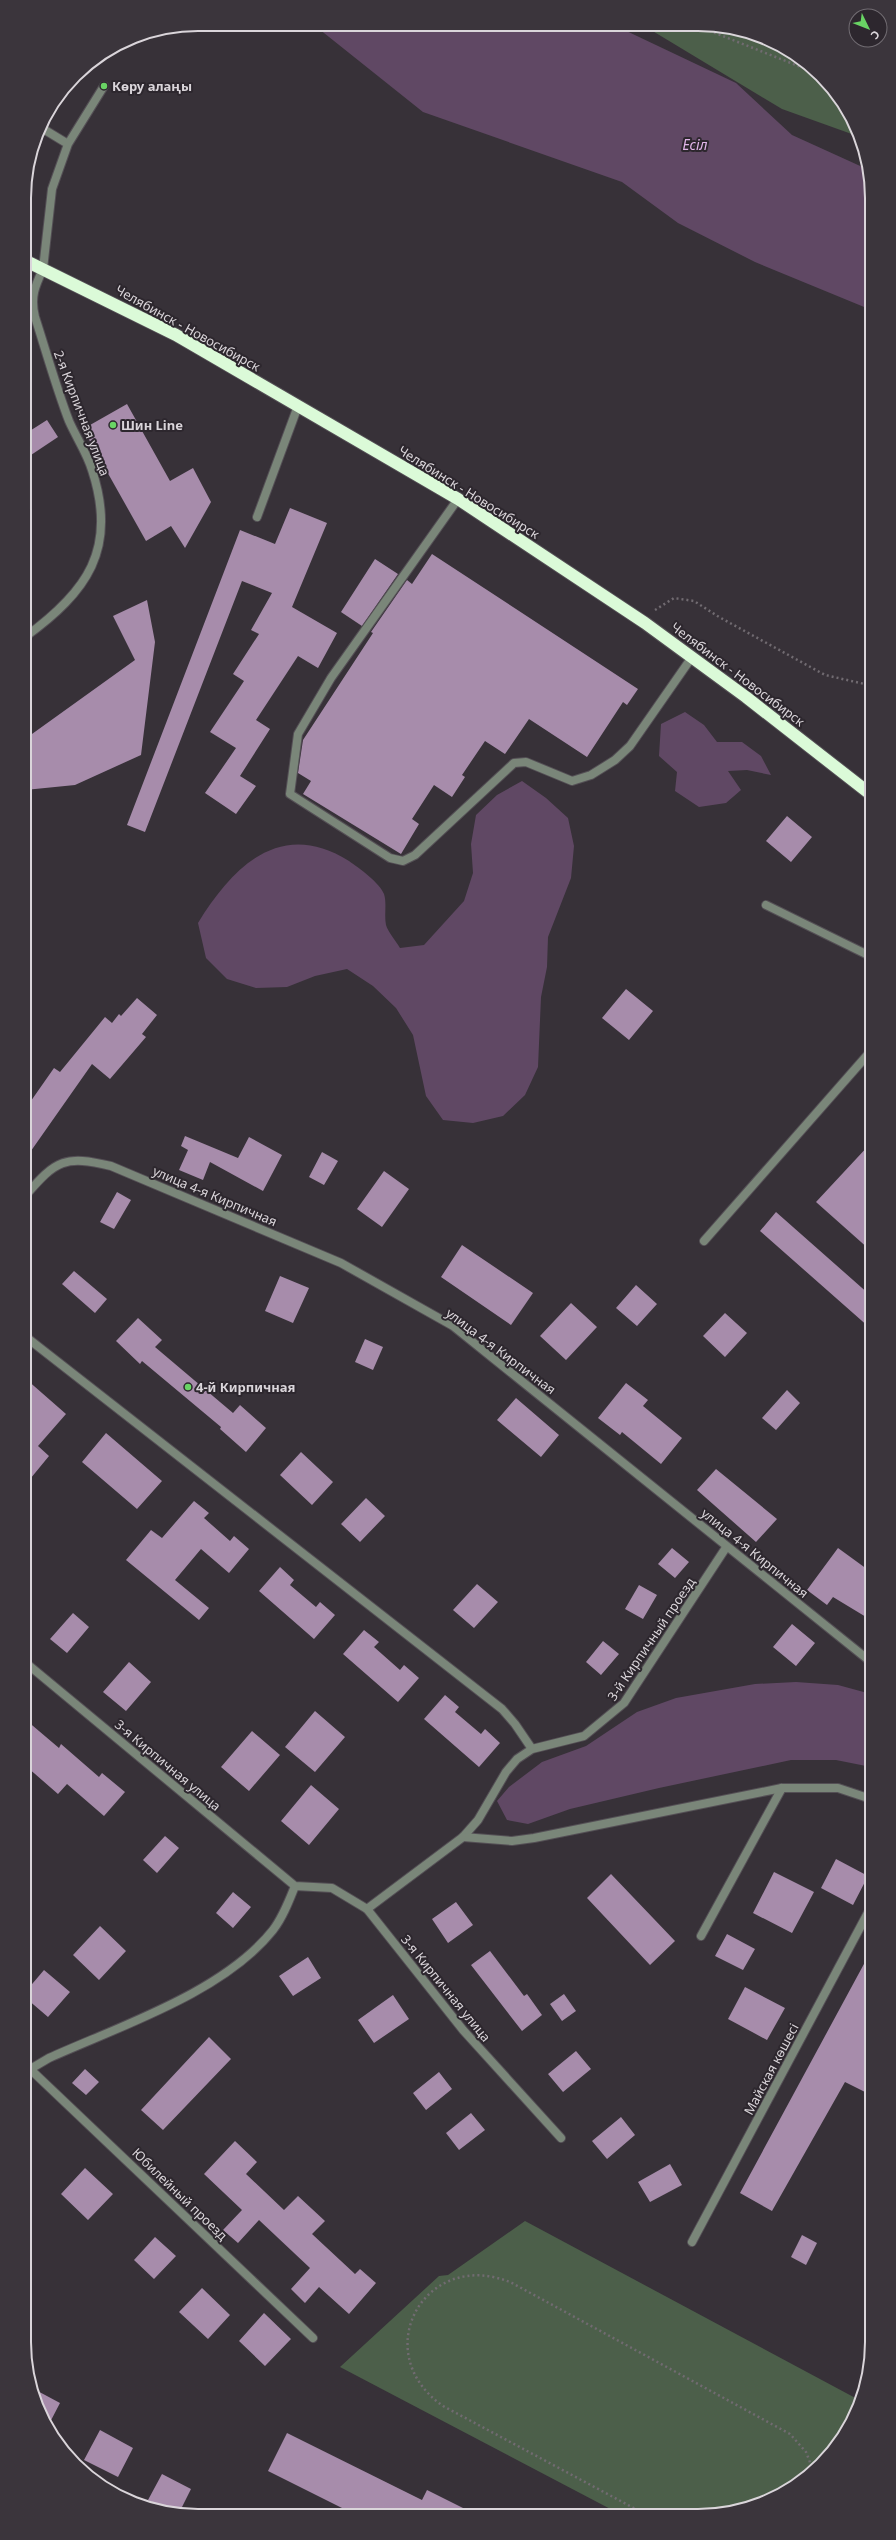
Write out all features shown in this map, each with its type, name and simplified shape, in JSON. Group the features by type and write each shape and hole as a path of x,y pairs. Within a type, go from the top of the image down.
{"highway":[{"name":"Челябинск - Новосибирск","path":"31,263 176,335 458,499 645,623 865,789"}],"street":[{"name":"2-я Кирпичная улица","path":"31,633 51,618 78,590 94,564 102,530 99,494 92,469 69,420 34,317 32,303 33,290 43,269 52,189 68,144 104,86"},
{"path":"45,130 68,144"},
{"path":"257,517 298,406"},
{"path":"458,499 331,678 298,734 290,794 390,858 403,861 415,855 514,763 526,762 572,780 591,775 615,760 630,746 692,657"},
{"path":"766,905 865,954"},
{"path":"704,1241 865,1058"},
{"name":"улица 4-я Кирпичная","path":"31,1189 41,1178 59,1163 82,1159 111,1166 341,1263 453,1326 865,1657"},
{"path":"31,1341 502,1709 515,1724 532,1750"},
{"name":"3-й Кирпичный проезд","path":"367,1909 463,1837 478,1820 506,1772 517,1758 532,1750 584,1736 616,1712 624,1703 727,1546"},
{"name":"3-я Кирпичная улица","path":"31,1667 295,1886 332,1888 367,1909 462,2030 561,2138"},
{"path":"701,1936 782,1788"},
{"path":"463,1837 512,1841 534,1838 782,1788 838,1788 865,1797"},
{"path":"31,2069 195,1992 235,1965 257,1948 274,1929 286,1908 295,1886"},
{"name":"Майская көшесі","path":"692,2242 865,1918"},
{"name":"Юбилейный проезд","path":"31,2073 314,2338"}],"path":[{"path":"710,31 803,68"},
{"path":"645,623 657,608 674,598 694,601 719,617 825,675 865,684"},
{"path":"636,2509 443,2406 423,2390 411,2368 407,2343 413,2316 430,2293 452,2279 470,2275 488,2275 512,2283 790,2434 806,2452 811,2465"}],"green space":[{"path":"653,31 720,32 752,40 782,53 808,72 831,96 843,114 852,134 782,109"},
{"path":"525,2221 855,2398 843,2426 824,2452 800,2475 772,2492 752,2500 720,2508 610,2509 340,2367 439,2276 448,2275"}],"water":[{"name":"Есіл","path":"322,31 626,31 736,83 792,135 862,167 865,187 865,307 755,262 678,223 622,182 423,112"},
{"path":"685,712 704,725 717,742 742,742 761,756 771,775 747,770 728,771 741,790 726,803 699,807 675,791 677,772 659,756 661,724"},
{"path":"522,781 546,798 568,818 574,846 571,878 548,937 547,967 541,997 538,1067 525,1095 503,1116 473,1123 443,1120 426,1096 413,1035 396,1008 373,986 347,969 315,976 287,987 256,988 227,979 206,958 198,923 227,883 243,867 261,854 281,847 302,845 324,849 349,861 374,881 384,894 387,928 400,948 424,945 464,901 473,873 471,844 476,815 497,795"},
{"path":"796,1682 838,1685 865,1692 865,1766 836,1760 791,1760 659,1788 570,1809 528,1824 507,1820 497,1801 509,1787 542,1762 586,1746 637,1712 676,1698 755,1684"}],"building":[{"path":"127,404 170,481 193,468 211,502 185,548 171,526 146,541 83,429"},
{"path":"47,420 58,437 31,455 31,430"},
{"path":"290,508 327,523 292,607 337,633 318,668 298,656 256,720 270,729 240,776 256,786 236,814 205,793 236,748 210,732 244,681 233,674 259,634 251,630 272,593 242,581 145,832 127,825 240,530 275,544"},
{"path":"432,554 638,689 627,705 623,702 587,757 529,719 505,754 485,741 462,775 465,777 452,797 434,785 412,819 419,824 401,854 303,794 311,781 298,773 303,740 373,633 371,632 407,580 412,584"},
{"path":"375,559 398,574 362,626 341,612"},
{"path":"147,600 155,642 141,755 75,785 31,789 31,735 135,660 113,616"},
{"path":"787,816 812,837 791,862 766,841"},
{"path":"626,989 653,1011 629,1040 602,1018"},
{"path":"137,998 157,1015 142,1034 146,1037 110,1079 92,1064 31,1151 31,1101 54,1068 60,1072 105,1017 112,1023 119,1014 121,1016"},
{"path":"185,1136 238,1158 249,1137 282,1155 263,1191 210,1162 203,1180 179,1170 188,1150 181,1146"},
{"path":"865,1149 865,1246 816,1202"},
{"path":"322,1152 338,1161 324,1185 309,1177"},
{"path":"384,1171 409,1189 382,1227 357,1209"},
{"path":"117,1192 131,1200 114,1229 100,1222"},
{"path":"776,1212 865,1291 865,1324 760,1231"},
{"path":"462,1245 533,1293 511,1325 441,1277"},
{"path":"74,1271 107,1299 95,1313 62,1284"},
{"path":"280,1276 309,1288 293,1323 265,1311"},
{"path":"636,1285 657,1304 637,1326 616,1308"},
{"path":"571,1303 597,1327 566,1360 540,1336"},
{"path":"725,1313 747,1333 725,1357 703,1336"},
{"path":"138,1318 162,1340 155,1347 233,1413 240,1405 266,1428 246,1452 220,1429 221,1427 142,1361 140,1364 116,1341"},
{"path":"365,1339 383,1347 373,1370 355,1362"},
{"path":"31,1383 66,1414 38,1446 49,1456 31,1478"},
{"path":"626,1383 648,1400 643,1406 682,1438 661,1464 622,1432 620,1435 598,1418"},
{"path":"787,1390 800,1403 776,1430 762,1418"},
{"path":"516,1398 559,1435 541,1457 497,1420"},
{"path":"106,1433 162,1481 137,1509 82,1462"},
{"path":"301,1452 333,1482 312,1505 280,1475"},
{"path":"716,1469 777,1519 756,1542 697,1490"},
{"path":"366,1498 385,1516 360,1542 341,1524"},
{"path":"194,1501 209,1513 204,1518 230,1541 234,1536 249,1549 229,1573 201,1549 175,1580 209,1608 199,1620 126,1560 151,1530 162,1538"},
{"path":"672,1548 689,1562 675,1578 658,1564"},
{"path":"838,1548 865,1568 865,1616 833,1597 827,1605 807,1590"},
{"path":"280,1567 294,1580 290,1585 316,1607 320,1602 335,1615 314,1639 259,1591"},
{"path":"477,1584 498,1602 474,1628 453,1610"},
{"path":"639,1585 657,1595 643,1619 625,1609"},
{"path":"73,1613 89,1627 67,1653 50,1639"},
{"path":"792,1624 815,1643 796,1666 773,1647"},
{"path":"364,1630 379,1642 374,1647 400,1670 404,1665 419,1678 398,1702 343,1654"},
{"path":"603,1641 619,1654 601,1675 586,1662"},
{"path":"129,1662 151,1682 126,1711 103,1692"},
{"path":"445,1695 459,1707 455,1712 481,1734 485,1729 500,1743 479,1767 424,1719"},
{"path":"315,1711 345,1737 315,1772 285,1747"},
{"path":"31,1724 59,1748 61,1744 99,1777 102,1773 125,1792 104,1816 67,1784 58,1794 31,1770"},
{"path":"252,1731 280,1755 249,1791 221,1767"},
{"path":"311,1785 339,1809 309,1845 281,1821"},
{"path":"165,1836 179,1848 157,1873 143,1860"},
{"path":"836,1859 865,1874 865,1882 853,1905 821,1888"},
{"path":"774,1872 814,1892 792,1933 753,1913"},
{"path":"611,1874 675,1941 650,1965 587,1898"},
{"path":"233,1892 251,1907 233,1928 216,1913"},
{"path":"456,1902 473,1925 448,1943 432,1919"},
{"path":"100,1926 126,1951 99,1980 73,1955"},
{"path":"727,1934 755,1949 743,1970 715,1956"},
{"path":"490,1951 524,1996 527,1994 542,2015 522,2031 471,1965"},
{"path":"308,1957 321,1978 293,1996 279,1976"},
{"path":"865,1962 865,2092 845,2082 772,2211 740,2193"},
{"path":"44,1970 70,1992 48,2017 31,2002 31,1985"},
{"path":"745,1987 785,2008 767,2040 728,2019"},
{"path":"564,1994 576,2011 562,2021 550,2004"},
{"path":"393,1995 409,2019 374,2043 358,2020"},
{"path":"209,2037 231,2059 163,2130 141,2110"},
{"path":"576,2051 591,2069 563,2092 548,2074"},
{"path":"85,2069 99,2082 86,2095 72,2083"},
{"path":"439,2072 452,2089 426,2110 413,2093"},
{"path":"471,2113 485,2130 459,2150 446,2133"},
{"path":"621,2117 635,2135 607,2159 592,2141"},
{"path":"235,2141 257,2162 246,2174 284,2210 298,2196 325,2221 312,2234 355,2274 360,2269 376,2283 349,2314 319,2287 305,2303 291,2289 310,2268 259,2220 238,2243 223,2230 242,2210 204,2174"},
{"path":"670,2164 682,2185 650,2202 638,2182"},
{"path":"85,2168 113,2194 88,2220 61,2194"},
{"path":"802,2235 817,2243 806,2265 791,2257"},
{"path":"155,2237 176,2256 154,2279 134,2260"},
{"path":"202,2288 230,2315 208,2339 179,2312"},
{"path":"264,2313 291,2339 265,2366 239,2341"},
{"path":"39,2392 60,2403 51,2421"},
{"path":"100,2430 133,2448 118,2477 84,2460"},
{"path":"287,2433 422,2500 427,2490 465,2509 344,2509 268,2471"},
{"path":"162,2474 191,2489 181,2508 165,2506 148,2500"}],"place":[{"name":"Көру алаңы","path":"104,86"},
{"name":"Шин Line","path":"113,425"},
{"name":"4-й Кирпичная","path":"188,1387"}]}
